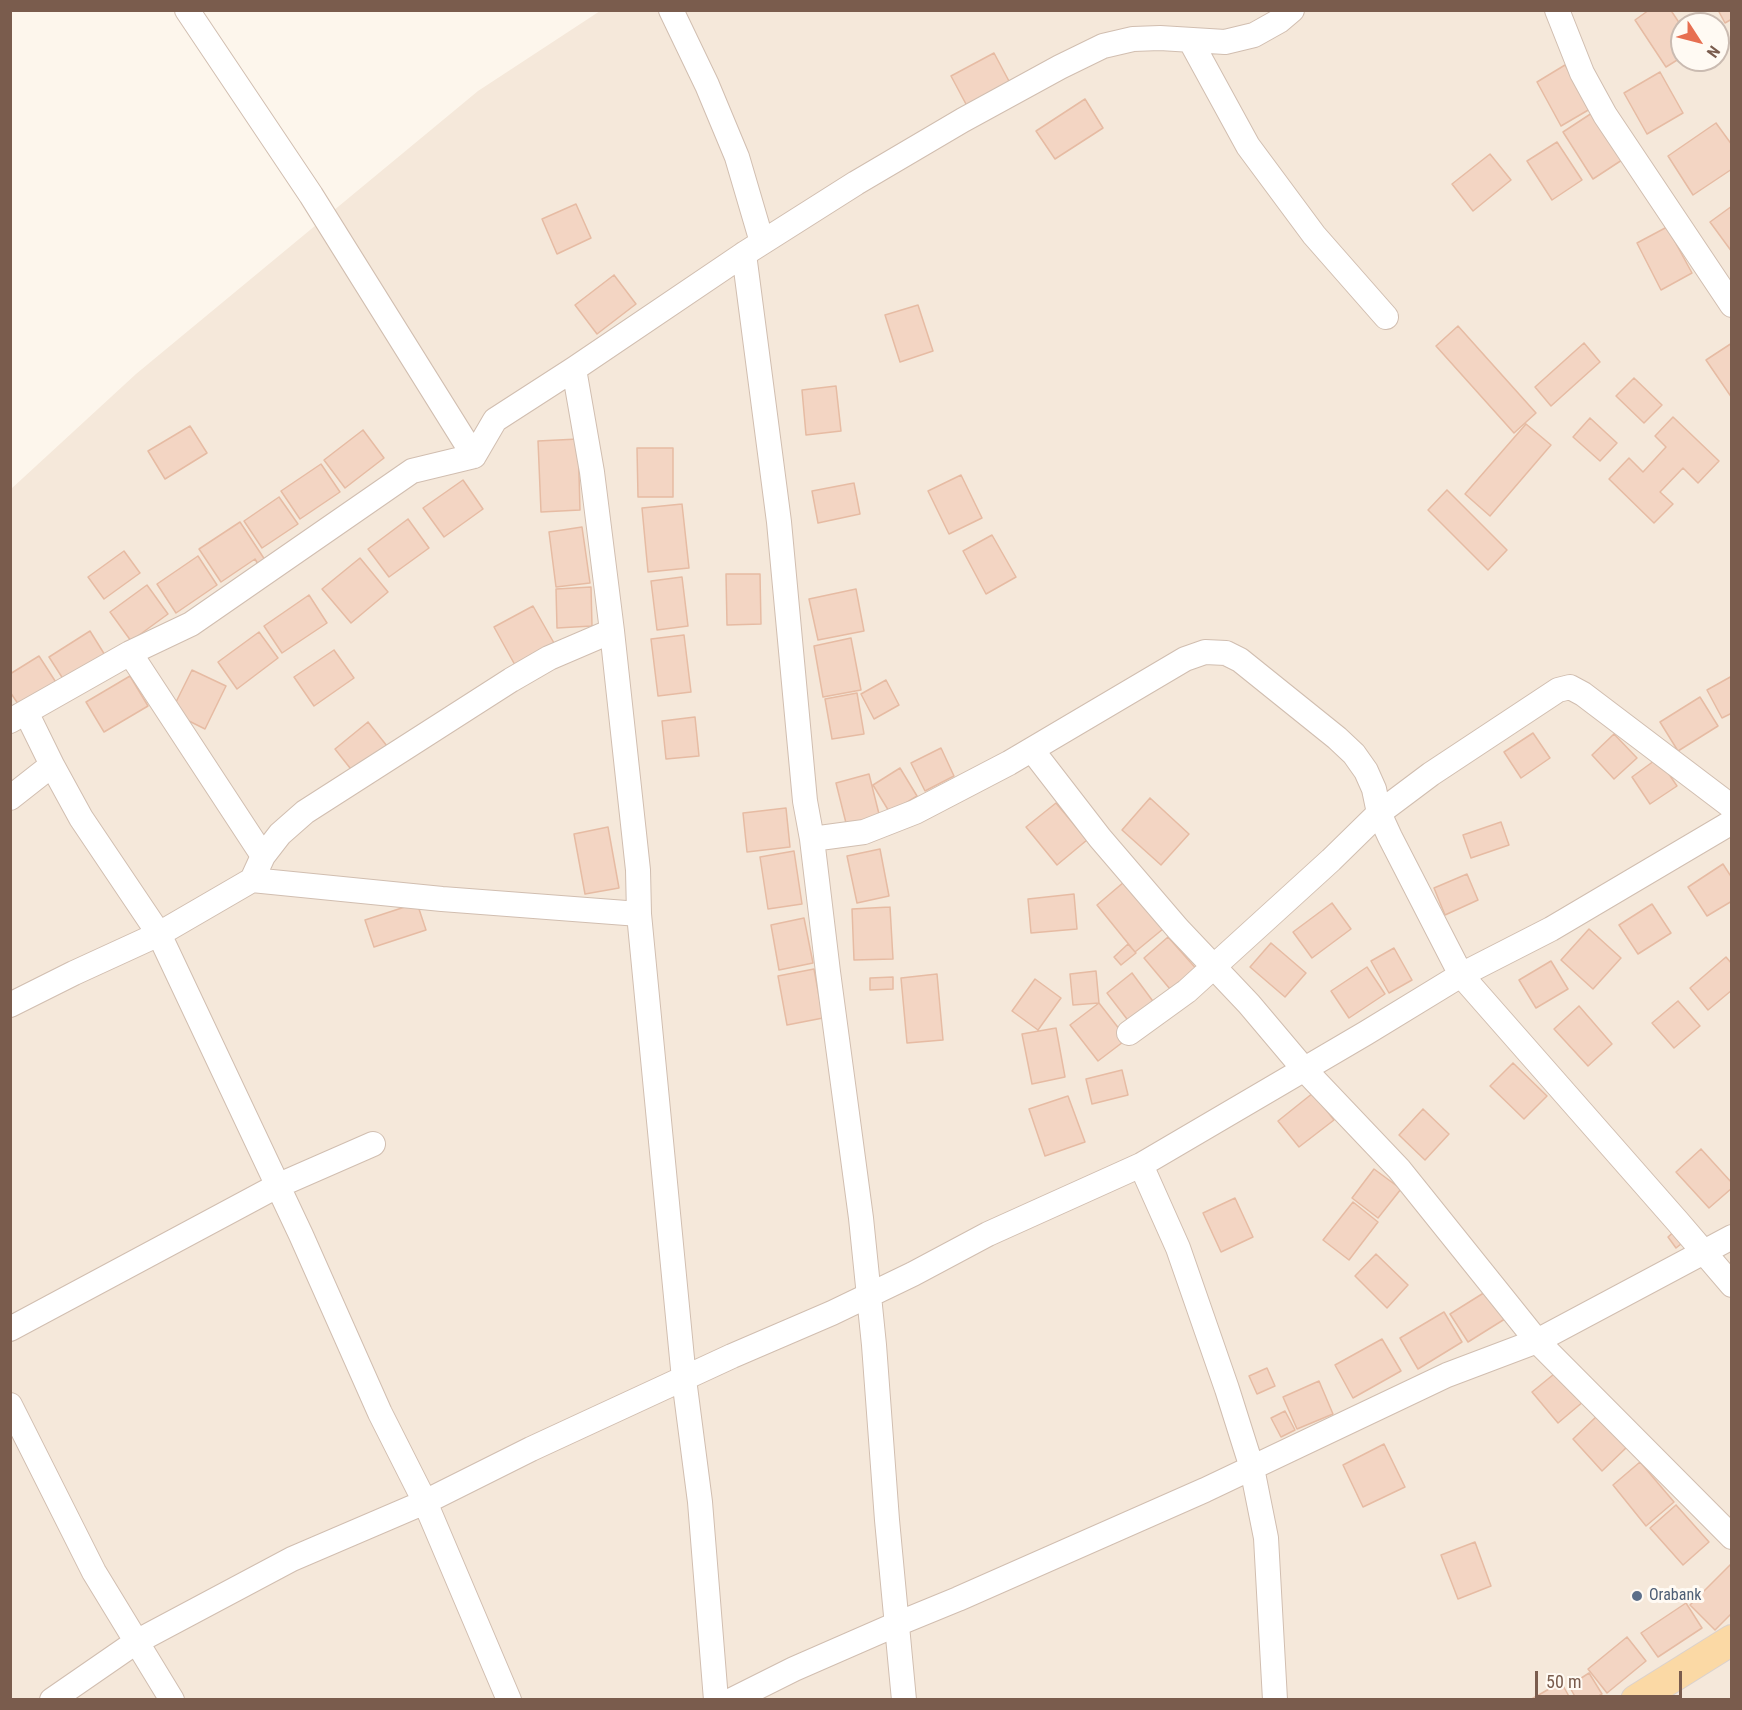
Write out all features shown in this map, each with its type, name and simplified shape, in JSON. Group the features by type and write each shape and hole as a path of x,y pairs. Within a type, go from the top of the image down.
{"main road":[{"path":"1636,1700 1731,1640"}],"street":[{"path":"187,10 311,195 474,456"},
{"path":"671,10 707,85 737,157 753,248 805,801 812,839 870,1295 887,1520 904,1700"},
{"path":"508,1700 425,1502 380,1413 159,934 81,818 52,765 18,716 130,653 191,624 412,471 474,456 495,420 753,248 856,183 953,126 1103,46 1132,39 1160,38 1225,42 1254,35 1279,21 1292,10"},
{"path":"1557,10 1582,73 1605,115 1731,305"},
{"path":"1190,40 1248,146 1314,235 1386,317"},
{"path":"574,369 592,472 638,870 639,914 684,1379 700,1502 716,1700"},
{"path":"10,1005 159,934 252,880 263,856 280,834 305,812 511,680 549,658 612,631"},
{"path":"812,839 864,832 915,812 1032,750 1185,659 1205,652 1226,652 1240,660 1354,754 1366,771 1374,789 1379,813 1461,975 1731,1286"},
{"path":"130,653 263,856"},
{"path":"1129,1033 1171,1004 1214,967 1379,813 1431,774 1558,690 1570,687 1583,694 1731,807"},
{"path":"1032,750 1100,838 1178,929 1249,1004 1303,1068 1399,1169 1537,1341 1731,1537"},
{"path":"10,798 52,765"},
{"path":"52,1700 136,1642 292,1559 425,1502 531,1449 870,1295 988,1234 1141,1165 1461,975 1551,929 1731,822"},
{"path":"252,880 442,899 639,914"},
{"path":"10,1329 277,1186 373,1144"},
{"path":"1141,1165 1178,1248 1252,1468 1266,1538 1275,1700"},
{"path":"732,1700 794,1669 958,1599 1252,1468 1447,1375 1537,1341 1731,1237"},
{"path":"10,1405 94,1572 172,1700"}],"shaded area":[{"path":"600,11 1731,11 1731,1699 11,1700 11,489 136,374 478,91"}],"building":[{"path":"1649,10 1674,10 1670,12 1670,64 1666,67 1635,20"},
{"path":"1718,10 1732,10 1732,19 1730,20 1730,12"},
{"path":"994,53 1010,83 967,106 951,76"},
{"path":"1565,65 1590,109 1561,126 1537,82"},
{"path":"1660,72 1683,113 1647,134 1624,93"},
{"path":"1085,99 1103,128 1055,159 1036,131"},
{"path":"1592,113 1622,160 1593,179 1563,132"},
{"path":"1716,123 1732,145 1732,169 1693,195 1668,156"},
{"path":"1557,142 1582,180 1552,200 1527,161"},
{"path":"1490,154 1511,180 1473,211 1452,184"},
{"path":"576,204 591,238 557,254 542,219"},
{"path":"1732,206 1732,252 1710,222"},
{"path":"1667,227 1692,273 1661,290 1637,243"},
{"path":"614,275 636,304 597,334 575,305"},
{"path":"918,305 933,351 900,362 885,315"},
{"path":"1458,326 1536,413 1514,433 1436,346"},
{"path":"1584,343 1600,362 1551,406 1535,387"},
{"path":"1732,343 1732,398 1706,360"},
{"path":"1634,378 1662,405 1644,423 1616,396"},
{"path":"836,386 841,431 806,435 802,390"},
{"path":"1673,417 1719,461 1698,483 1683,468 1660,492 1673,504 1654,523 1609,479 1629,458 1643,472 1666,447 1655,436"},
{"path":"1590,418 1617,443 1600,461 1573,437"},
{"path":"1526,424 1551,445 1490,516 1465,494"},
{"path":"190,426 207,453 165,479 148,451"},
{"path":"363,430 384,458 345,488 324,460"},
{"path":"578,439 580,510 541,512 538,441"},
{"path":"637,448 673,448 673,497 638,497"},
{"path":"321,464 340,492 300,519 281,491"},
{"path":"961,475 982,518 949,534 928,491"},
{"path":"463,480 483,509 444,537 423,508"},
{"path":"854,483 860,514 818,523 812,491"},
{"path":"1447,490 1507,550 1488,570 1428,510"},
{"path":"279,497 298,524 262,548 244,521"},
{"path":"682,504 689,568 648,572 642,508"},
{"path":"408,519 429,548 389,577 368,549"},
{"path":"240,522 269,566 262,571 255,559 221,582 199,549"},
{"path":"582,527 590,583 556,587 549,532"},
{"path":"992,535 1016,577 986,594 963,551"},
{"path":"124,551 140,573 104,599 88,577"},
{"path":"198,556 217,585 176,613 157,584"},
{"path":"360,558 388,592 351,623 322,589"},
{"path":"726,574 760,574 761,624 727,625"},
{"path":"682,577 688,626 657,630 651,581"},
{"path":"147,585 168,614 131,641 110,612"},
{"path":"591,587 592,626 557,628 556,589"},
{"path":"856,589 864,631 818,640 809,599"},
{"path":"309,595 327,623 282,653 264,626"},
{"path":"533,606 554,643 515,665 494,627"},
{"path":"90,631 108,660 67,685 49,657"},
{"path":"259,632 278,658 237,689 218,662"},
{"path":"684,635 691,692 658,696 651,639"},
{"path":"851,638 861,690 823,697 814,646"},
{"path":"334,650 354,678 314,706 294,677"},
{"path":"39,656 59,687 23,711 10,692 10,674"},
{"path":"192,670 226,686 205,729 171,712"},
{"path":"130,676 148,706 104,732 86,702"},
{"path":"1732,676 1732,713 1722,718 1707,690"},
{"path":"886,680 899,705 874,719 861,694"},
{"path":"857,693 864,734 832,739 825,699"},
{"path":"1700,697 1718,726 1678,751 1660,722"},
{"path":"695,717 699,756 666,759 662,721"},
{"path":"368,722 387,746 354,773 335,749"},
{"path":"1533,733 1550,758 1521,778 1504,752"},
{"path":"1614,734 1637,758 1614,779 1592,755"},
{"path":"941,748 954,776 925,791 911,763"},
{"path":"1658,758 1677,786 1650,804 1632,777"},
{"path":"900,768 917,796 890,813 873,785"},
{"path":"869,774 880,818 847,827 836,783"},
{"path":"1150,798 1189,834 1161,865 1122,830"},
{"path":"1056,803 1087,840 1057,865 1026,827"},
{"path":"786,808 790,847 747,852 743,813"},
{"path":"1501,822 1509,845 1471,858 1463,835"},
{"path":"608,827 619,888 585,894 574,834"},
{"path":"880,849 889,896 857,903 847,856"},
{"path":"794,851 802,904 768,909 760,857"},
{"path":"1723,864 1732,878 1732,901 1707,916 1688,887"},
{"path":"1467,874 1478,900 1445,915 1434,888"},
{"path":"1124,882 1163,929 1135,952 1097,905"},
{"path":"1074,894 1077,929 1031,933 1028,899"},
{"path":"417,903 426,930 374,947 365,920"},
{"path":"1332,903 1351,929 1312,958 1293,932"},
{"path":"1652,904 1671,933 1638,954 1619,925"},
{"path":"890,907 893,959 854,960 852,909"},
{"path":"804,918 813,963 779,970 771,925"},
{"path":"1589,929 1621,958 1593,989 1561,960"},
{"path":"1168,937 1200,973 1175,995 1144,958"},
{"path":"1271,943 1306,973 1285,997 1250,967"},
{"path":"1128,944 1136,953 1121,965 1114,957"},
{"path":"1394,948 1412,980 1389,993 1371,961"},
{"path":"1726,957 1732,964 1732,990 1708,1010 1690,988"},
{"path":"1551,961 1568,989 1536,1008 1519,980"},
{"path":"1367,967 1385,994 1349,1018 1331,991"},
{"path":"814,969 823,1018 787,1025 778,976"},
{"path":"1096,971 1099,1003 1073,1005 1070,974"},
{"path":"1132,973 1155,1004 1130,1023 1107,993"},
{"path":"937,974 943,1040 907,1043 901,978"},
{"path":"893,977 893,989 870,990 870,978"},
{"path":"1035,979 1061,998 1038,1030 1012,1011"},
{"path":"1678,1001 1700,1026 1674,1048 1652,1023"},
{"path":"1099,1003 1127,1039 1098,1061 1070,1025"},
{"path":"1579,1006 1612,1044 1588,1066 1554,1029"},
{"path":"1056,1028 1065,1077 1032,1084 1022,1034"},
{"path":"1513,1063 1547,1096 1524,1119 1490,1086"},
{"path":"1122,1070 1128,1095 1092,1104 1086,1079"},
{"path":"1313,1093 1334,1120 1299,1147 1278,1121"},
{"path":"1068,1096 1085,1142 1045,1156 1029,1109"},
{"path":"1423,1109 1449,1134 1425,1160 1399,1135"},
{"path":"1701,1149 1732,1183 1732,1188 1709,1208 1676,1172"},
{"path":"1374,1169 1401,1189 1378,1218 1352,1198"},
{"path":"1235,1198 1253,1237 1221,1252 1203,1213"},
{"path":"1353,1202 1378,1222 1349,1260 1323,1240"},
{"path":"1677,1229 1686,1240 1676,1248 1668,1237"},
{"path":"1376,1254 1408,1285 1387,1308 1355,1276"},
{"path":"1490,1289 1508,1317 1468,1342 1450,1314"},
{"path":"1444,1312 1462,1342 1418,1369 1400,1338"},
{"path":"1382,1339 1401,1371 1353,1398 1335,1365"},
{"path":"1267,1368 1275,1386 1257,1394 1249,1376"},
{"path":"1559,1370 1584,1401 1558,1423 1532,1392"},
{"path":"1319,1381 1333,1414 1297,1429 1283,1397"},
{"path":"1285,1411 1295,1430 1281,1437 1271,1418"},
{"path":"1598,1415 1627,1447 1602,1471 1573,1439"},
{"path":"1384,1444 1405,1487 1363,1507 1343,1465"},
{"path":"1640,1462 1674,1502 1646,1526 1613,1485"},
{"path":"1676,1505 1709,1542 1683,1565 1650,1528"},
{"path":"1475,1542 1491,1586 1458,1599 1441,1555"},
{"path":"1732,1563 1732,1613 1715,1630 1690,1605"},
{"path":"1686,1603 1702,1628 1658,1657 1641,1633"},
{"path":"1627,1637 1646,1661 1607,1693 1588,1669"},
{"path":"1589,1673 1602,1694 1592,1700 1577,1700 1569,1686"},
{"path":"1561,1682 1571,1700 1530,1700"}],"place":[{"name":"Orabank","path":"1637,1596"}]}
